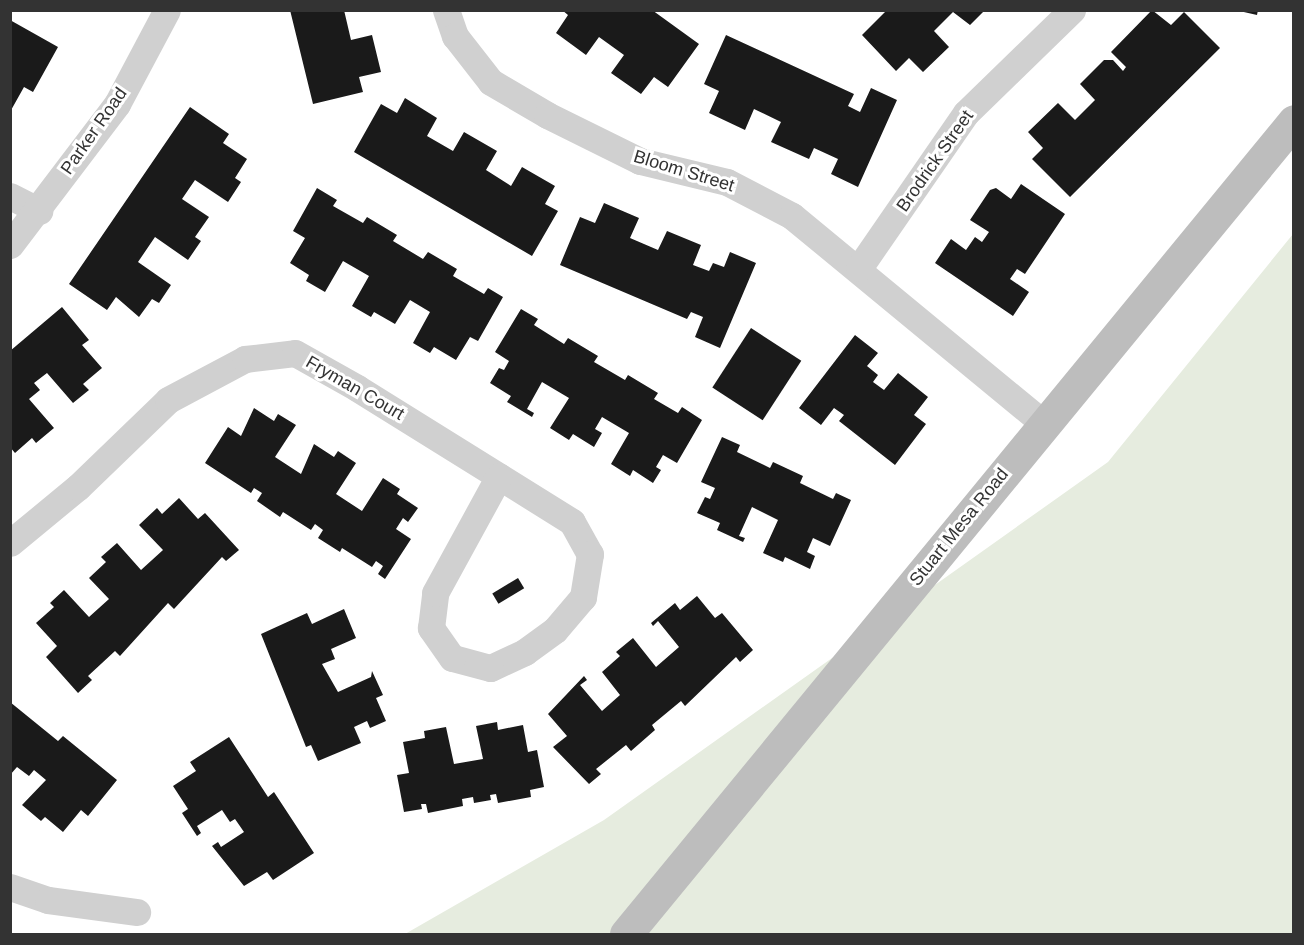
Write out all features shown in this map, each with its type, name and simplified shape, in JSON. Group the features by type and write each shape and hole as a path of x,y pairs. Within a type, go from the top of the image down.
{"main road":[{"name":"Stuart Mesa Road","path":"626,934 1293,121"}],"street":[{"name":"Parker Road","path":"10,245 39,211 117,104 167,10"},
{"name":"Bloom Street","path":"446,10 455,36 491,82 547,115 640,160 727,182 792,216 859,268 1043,423"},
{"name":"Brodrick Street","path":"859,268 966,113 1072,10"},
{"path":"10,196 39,211"},
{"name":"Fryman Court","path":"10,543 78,487 168,400 245,358 295,353 499,476 572,522 590,554 583,597 555,630 525,652 490,668 452,658 431,628 435,593 499,476"},
{"path":"10,887 48,900 137,912"}],"shaded area":[{"path":"1293,234 1293,934 405,934 604,820 1108,462"}],"building":[{"path":"290,10 344,10 351,40 372,35 381,72 359,77 363,92 313,104"},
{"path":"562,10 652,10 699,44 668,87 654,77 641,94 611,73 624,55 599,37 586,55 556,33 568,15"},
{"path":"887,10 985,10 970,25 953,12 934,31 949,47 923,72 909,58 896,71 862,35"},
{"path":"1152,10 1171,25 1184,12 1220,48 1070,197 1032,159 1043,148 1028,132 1058,103 1075,120 1095,100 1080,84 1104,60 1113,60 1123,71 1126,67 1111,52"},
{"path":"1235,10 1258,10 1257,15"},
{"path":"10,20 58,47 33,92 24,87 10,112"},
{"path":"726,35 854,94 848,106 860,112 871,88 897,100 858,187 831,174 838,159 814,148 809,159 771,142 781,122 754,109 745,130 709,113 719,91 704,84"},
{"path":"405,98 437,118 427,136 453,151 464,132 497,151 486,170 511,186 522,167 555,186 545,204 558,211 532,256 354,152 381,104 397,113"},
{"path":"190,107 229,134 223,143 247,159 235,178 241,182 228,202 195,180 182,199 209,217 195,237 201,241 188,260 155,237 138,262 171,285 159,303 152,299 139,317 116,297 107,310 69,284"},
{"path":"1021,184 1065,214 1025,274 1017,269 1010,279 1029,292 1013,316 935,263 951,239 966,250 975,237 982,242 989,232 970,220 990,190 996,188 1011,199"},
{"path":"317,188 337,200 333,206 363,223 367,217 397,235 393,241 423,259 428,252 457,269 453,276 484,294 488,288 503,297 478,341 470,337 456,360 434,347 430,353 413,343 430,312 410,300 395,324 374,312 371,317 352,306 369,276 343,261 325,292 306,281 309,275 290,263 305,238 293,231"},
{"path":"604,203 639,218 630,238 658,250 667,231 701,245 693,265 709,271 713,263 724,267 730,252 756,263 720,348 695,337 703,317 691,312 687,319 560,265 580,217 595,223"},
{"path":"62,307 89,340 82,345 102,368 83,384 89,390 73,403 47,373 34,383 40,390 29,399 54,428 36,443 32,438 15,453 10,447 10,351"},
{"path":"521,309 538,319 534,325 564,344 568,338 598,356 594,362 625,380 628,375 658,393 654,399 678,413 682,407 702,420 677,463 663,455 656,467 661,470 653,483 633,470 630,476 611,464 629,433 602,417 595,429 602,433 594,447 573,434 569,440 550,428 569,398 542,382 527,409 534,413 532,417 507,402 511,396 490,383 499,368 504,370 509,361 495,352"},
{"path":"751,328 801,361 763,420 712,388"},
{"path":"855,335 878,353 867,366 878,375 873,382 884,390 898,373 928,397 914,415 926,424 895,465 839,421 844,415 834,408 821,425 799,408"},
{"path":"254,408 274,421 278,414 296,425 275,457 301,474 314,444 334,457 338,451 356,463 336,494 362,511 383,478 400,489 397,494 418,508 408,522 403,518 396,529 411,539 385,579 378,574 383,566 376,561 372,567 342,548 340,552 318,538 323,530 315,524 311,530 283,512 280,517 257,501 262,493 254,488 251,493 205,463 228,427 241,436"},
{"path":"722,437 740,445 737,452 770,468 773,462 803,476 800,483 833,499 836,493 851,500 830,546 813,538 807,552 815,556 810,569 785,557 783,562 763,553 778,520 752,507 739,536 745,538 743,542 717,530 720,523 697,513 705,497 710,499 715,488 701,482"},
{"path":"179,498 198,519 205,513 239,550 226,561 222,557 174,609 168,603 120,656 115,651 88,676 92,680 78,693 46,657 57,646 36,623 54,607 50,603 64,590 89,617 109,599 89,578 106,562 101,557 117,543 141,570 163,550 139,525 157,508 162,514"},
{"path":"518,578 524,588 498,604 492,593"},
{"path":"697,596 715,618 722,613 753,650 740,662 736,657 685,706 681,701 652,725 655,730 631,751 626,745 596,769 601,774 589,784 553,747 567,736 548,714 584,676 587,680 580,685 602,711 620,695 602,672 620,656 616,652 633,638 656,667 679,647 658,621 653,626 651,623 675,603 680,610"},
{"path":"344,609 356,638 331,649 335,659 322,664 338,692 371,677 372,671 383,695 376,698 386,721 370,728 367,721 354,727 361,743 318,761 311,745 306,747 261,634 307,613 312,624"},
{"path":"10,702 58,741 63,736 117,780 88,816 81,810 63,832 45,817 41,821 22,805 46,780 34,770 29,776 17,767 10,775"},
{"path":"497,722 498,730 523,725 528,752 537,750 544,787 530,790 531,797 498,803 496,794 490,795 491,800 474,803 473,797 462,799 463,806 428,813 426,804 421,804 422,809 404,812 397,775 409,773 403,742 425,738 424,731 446,727 454,764 483,759 476,726"},
{"path":"229,737 268,797 274,792 314,853 273,880 267,872 244,886 212,846 218,842 221,847 244,832 235,819 230,822 222,810 197,826 201,833 197,836 182,813 188,809 173,786 196,771 190,762"}]}
